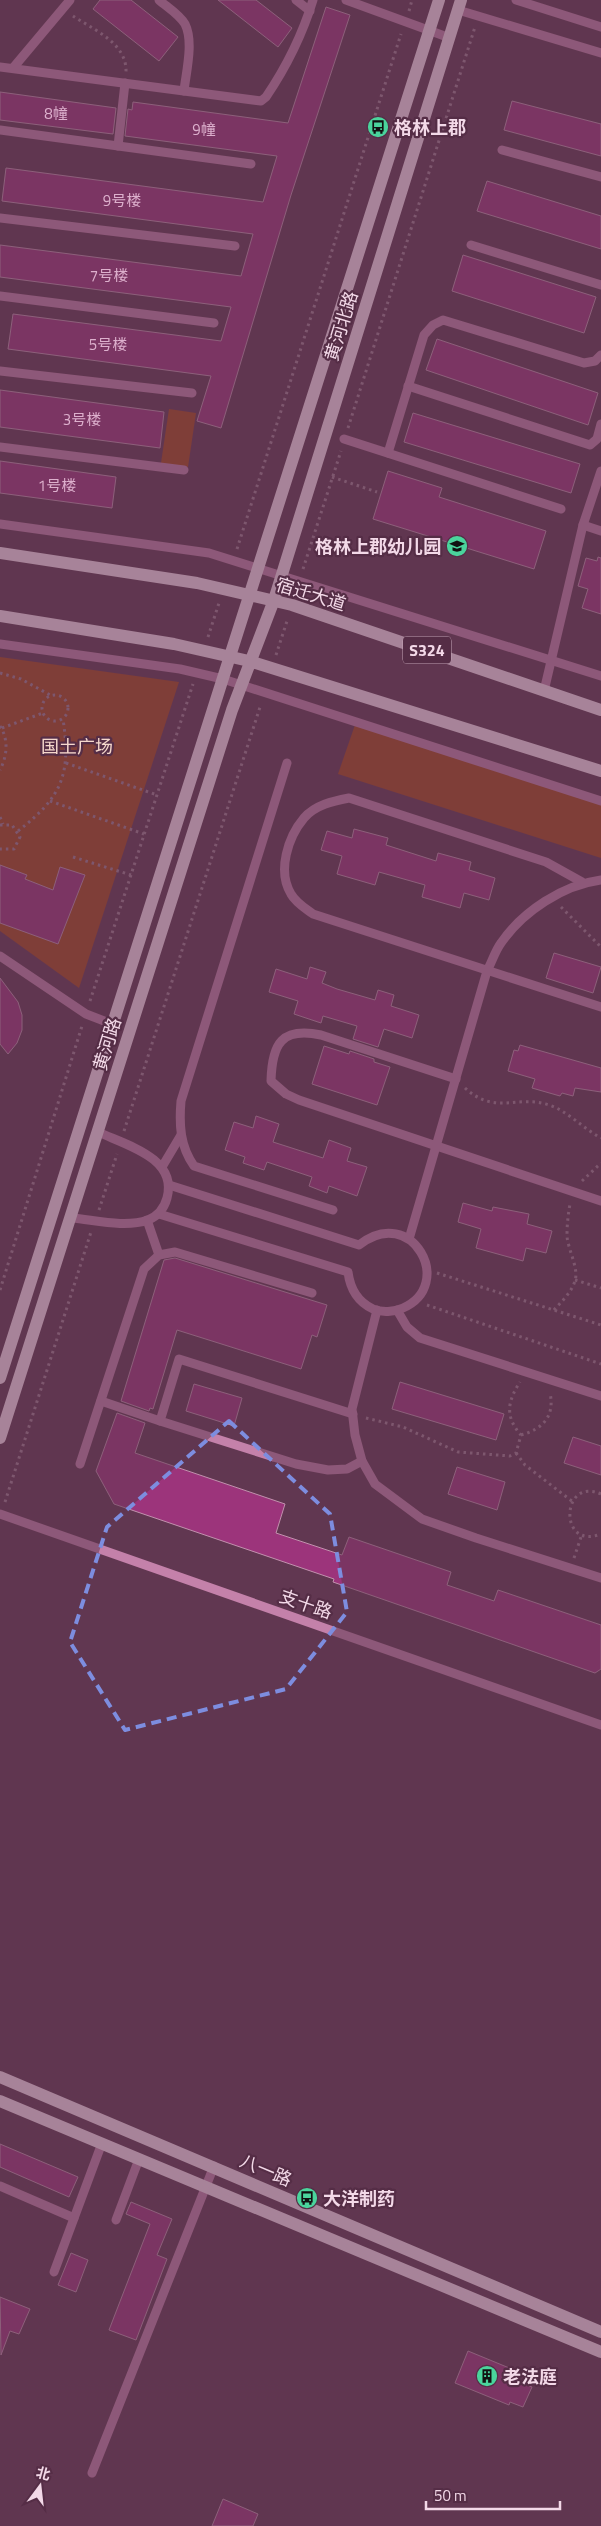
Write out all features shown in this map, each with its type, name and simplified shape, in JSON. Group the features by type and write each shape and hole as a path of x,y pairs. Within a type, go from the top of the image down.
{"main road":[{"name":"黄河北路","path":"230,657 252,594 439,0"},
{"name":"黄河北路","path":"249,662 274,600 460,5"},
{"name":"宿迁大道","path":"0,553 252,594 292,605 601,710"},
{"path":"0,616 174,644 230,657 272,668 601,771"},
{"name":"黄河路","path":"1,1373 230,657"},
{"name":"黄河路","path":"0,1438 249,662"},
{"name":"八一路","path":"0,2077 214,2166 601,2332"},
{"path":"0,2101 601,2352"}],"street":[{"path":"14,68 70,0"},
{"path":"159,0 185,24 188,35 184,91"},
{"path":"296,0 310,11"},
{"path":"0,67 261,101 266,97 292,56 313,0"},
{"path":"346,0 366,3 450,38"},
{"path":"516,0 601,27"},
{"path":"460,5 479,16 601,53"},
{"path":"118,146 125,83"},
{"path":"0,130 251,164"},
{"path":"502,150 601,177"},
{"path":"0,218 236,246"},
{"path":"471,245 601,285"},
{"path":"0,296 214,323"},
{"path":"388,453 424,335 433,325 443,320 584,364 595,361 601,355"},
{"path":"0,371 192,393"},
{"path":"408,386 590,445 597,439 601,424"},
{"path":"344,439 561,509"},
{"path":"0,447 184,470"},
{"path":"544,690 584,525 601,471"},
{"path":"0,524 209,553 601,676"},
{"path":"584,525 601,531"},
{"path":"0,644 180,669 223,679 601,801"},
{"path":"288,763 181,1101 179,1122 186,1154 194,1166 333,1210"},
{"path":"582,882 546,862 349,798 334,800 318,807 304,817 286,852 286,882 298,903 314,914 601,1007"},
{"path":"409,1239 487,971 501,943 522,920 552,898 582,882 601,880"},
{"path":"0,956 86,1014 112,1024"},
{"path":"456,1079 321,1035 305,1032 293,1033 282,1040 275,1053 271,1081 286,1094 601,1201"},
{"path":"72,1218 124,1224 147,1220 159,1214 166,1205 169,1180 162,1167 153,1159 98,1132"},
{"path":"162,1167 181,1135"},
{"path":"159,1214 348,1272 356,1296 364,1303 378,1310 397,1310 414,1301 423,1289 427,1270 423,1255 409,1239 394,1234 378,1234 359,1245 169,1185"},
{"path":"147,1220 159,1255"},
{"path":"80,1464 144,1269 159,1255 175,1252 312,1293"},
{"path":"378,1310 357,1385 353,1414 362,1461 375,1484 422,1519 601,1578"},
{"path":"397,1310 408,1327 420,1338 601,1396"},
{"path":"160,1420 179,1359 353,1414"},
{"path":"101,1401 296,1464 328,1470 347,1469 362,1461"},
{"name":"支十路","path":"0,1514 601,1725"},
{"path":"54,2272 102,2143"},
{"path":"116,2220 139,2159"},
{"path":"92,2474 214,2166"},
{"path":"0,2186 74,2218"}],"path":[{"path":"63,9 122,51 126,61 125,83"},
{"path":"299,580 479,16"},
{"path":"332,477 377,492"},
{"path":"272,668 292,605"},
{"path":"0,673 21,679 51,696 60,696 66,701 68,711 63,719 67,744 66,763 60,785 50,801 18,831"},
{"path":"0,1514 264,692"},
{"path":"51,696 42,704 43,713 50,720 63,719"},
{"path":"0,770 6,759 6,741 1,727 43,713"},
{"path":"66,763 157,796"},
{"path":"50,801 144,834"},
{"path":"0,817 2,825 12,825 18,831 20,837 17,845 10,850 0,849"},
{"path":"72,857 131,875"},
{"path":"552,898 601,947"},
{"path":"456,1079 471,1094 488,1103 536,1101 552,1106 601,1138"},
{"path":"554,1310 569,1293 575,1280 576,1268 570,1256 567,1236 570,1201 580,1183 601,1163"},
{"path":"427,1270 601,1325"},
{"path":"575,1280 601,1288"},
{"path":"414,1301 601,1364"},
{"path":"521,1435 512,1425 508,1410 514,1392 529,1373"},
{"path":"521,1435 538,1429 548,1420 552,1409 547,1379"},
{"path":"353,1414 403,1427 458,1452 498,1457 510,1456 516,1453 521,1435"},
{"path":"516,1453 525,1465 572,1502"},
{"path":"601,1494 584,1493 572,1502 569,1508 570,1523 582,1534 588,1536 601,1534"},
{"path":"571,1568 582,1534"}],"highlighted area":[{"path":"229,1421 330,1514 347,1612 286,1689 125,1730 70,1642 107,1527"}],"green space":[{"path":"169,409 196,413 188,467 161,463"},
{"name":"国土广场","path":"0,657 179,682 79,988 0,931"},
{"path":"356,722 601,801 601,858 338,774"}],"building":[{"path":"100,0 131,0 178,37 159,61 93,9"},
{"path":"218,0 256,0 292,28 278,47"},
{"path":"326,7 350,15 291,195 221,428 197,421 211,376 8,349 13,314 221,341 231,307 0,277 0,245 241,276 253,234 2,201 6,168 263,202 277,156 125,136 128,109 132,110 133,102 288,123"},
{"path":"0,92 116,108 113,134 0,120"},
{"path":"512,101 601,124 601,156 504,130"},
{"path":"487,181 601,216 601,249 477,211"},
{"path":"463,255 596,297 584,333 452,291"},
{"path":"437,339 598,393 588,425 426,370"},
{"path":"0,390 164,412 160,448 0,427"},
{"path":"413,413 580,464 571,493 404,442"},
{"path":"0,461 116,477 112,508 0,493"},
{"path":"388,471 442,488 439,497 546,531 534,569 373,519"},
{"path":"598,557 601,558 601,614 582,608 588,589 578,586 586,558 597,561"},
{"path":"354,829 388,838 386,845 436,861 438,853 471,862 469,870 495,878 489,900 464,893 460,908 422,897 425,885 379,872 375,885 337,874 342,856 321,850 327,831 352,838"},
{"path":"0,865 27,875 25,879 53,890 60,867 85,875 58,944 0,923"},
{"path":"554,953 601,967 593,993 546,978"},
{"path":"310,967 326,972 322,983 337,989 375,1000 378,990 394,995 391,1006 419,1015 412,1038 384,1029 378,1047 353,1039 357,1026 323,1016 321,1023 294,1014 298,1001 269,992 276,969 307,979"},
{"path":"0,978 18,1002 22,1015 22,1030 17,1043 8,1054 0,1044"},
{"path":"520,1045 601,1068 601,1092 575,1088 573,1096 562,1093 560,1096 532,1088 535,1079 508,1071 514,1050 518,1051"},
{"path":"324,1046 349,1054 350,1051 390,1067 377,1105 312,1084"},
{"path":"256,1116 279,1124 273,1142 323,1158 329,1140 351,1148 347,1161 367,1167 357,1196 329,1186 327,1193 309,1186 312,1177 267,1162 264,1170 243,1163 245,1157 225,1150 234,1122 253,1128"},
{"path":"463,1203 492,1211 493,1207 529,1214 527,1224 552,1231 546,1253 526,1248 523,1261 476,1248 481,1229 458,1222"},
{"path":"175,1258 327,1305 317,1337 312,1335 301,1369 177,1330 153,1409 150,1408 149,1411 121,1401 164,1260"},
{"path":"400,1382 504,1414 496,1440 392,1409"},
{"path":"194,1384 242,1398 234,1426 186,1411"},
{"path":"117,1413 145,1423 135,1453 285,1504 276,1533 342,1555 349,1537 451,1572 447,1585 494,1601 498,1590 601,1625 601,1669 595,1673 333,1582 334,1579 114,1504 96,1471"},
{"path":"573,1437 601,1446 601,1475 564,1463"},
{"path":"457,1467 505,1482 497,1510 448,1494"},
{"path":"0,2144 78,2177 69,2197 0,2167"},
{"path":"131,2202 172,2219 157,2255 167,2259 136,2340 109,2330 150,2224 126,2214"},
{"path":"71,2253 88,2260 76,2292 58,2285"},
{"path":"0,2297 30,2309 19,2334 10,2331 1,2355"},
{"name":"老法庭","path":"468,2351 519,2372 515,2380 532,2387 523,2407 510,2402 509,2405 455,2383"},
{"path":"223,2499 258,2514 253,2526 212,2526"}],"place":[{"name":"格林上郡","path":"378,127"},
{"name":"格林上郡幼儿园","path":"457,546"},
{"name":"大洋制药","path":"307,2198"},
{"name":"老法庭","path":"487,2376"}]}
